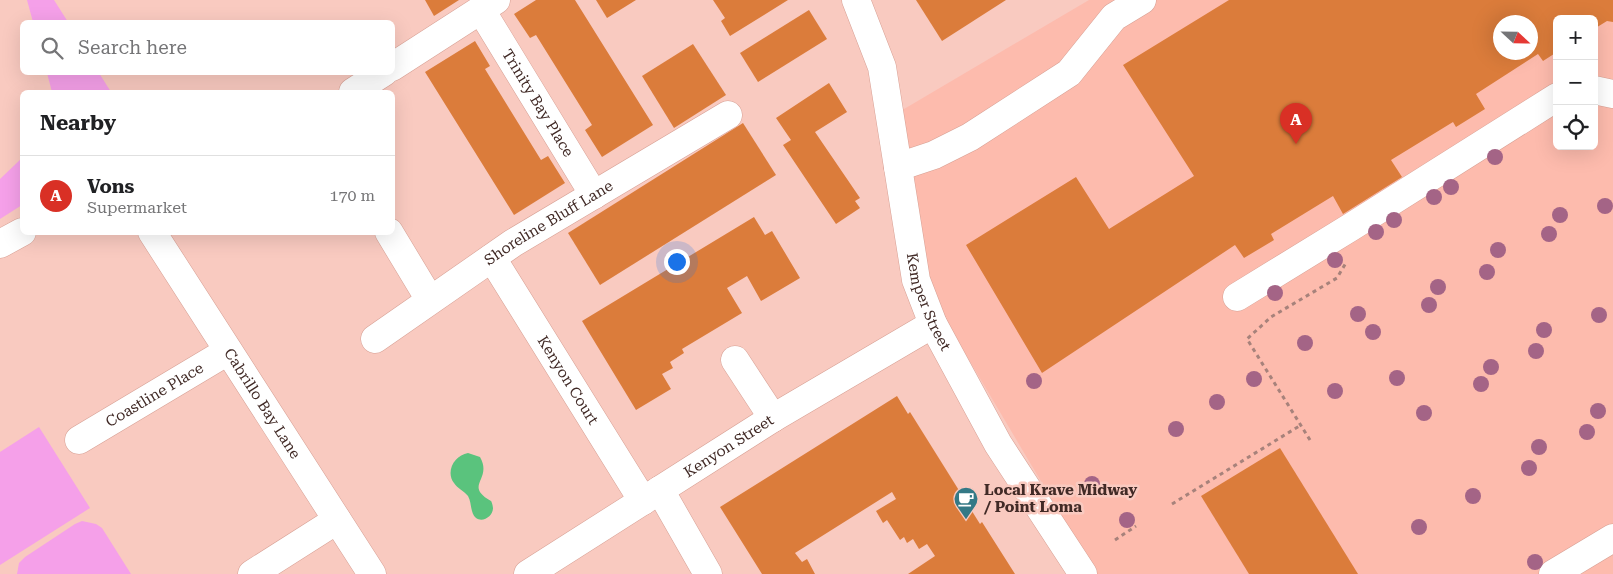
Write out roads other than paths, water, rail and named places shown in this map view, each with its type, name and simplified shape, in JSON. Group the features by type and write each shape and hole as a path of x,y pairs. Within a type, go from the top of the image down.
{"street":[{"name":"Kemper Street","path":"856,0 882,67 916,280 932,324 998,444 1083,574"},
{"path":"898,167 934,155 970,136 1069,73 1114,17 1142,0"},
{"path":"395,65 488,5"},
{"name":"Trinity Bay Place","path":"488,5 594,195"},
{"path":"355,90 379,75"},
{"path":"1598,91 1613,94"},
{"path":"1237,297 1553,100"},
{"name":"Shoreline Bluff Lane","path":"374,339 513,243 728,115"},
{"path":"0,244 20,233"},
{"name":"Cabrillo Bay Lane","path":"154,235 372,574"},
{"path":"391,235 430,300"},
{"name":"Kenyon Court","path":"492,258 652,496 708,574"},
{"name":"Kenyon Street","path":"528,574 773,418 932,324"},
{"name":"Coastline Place","path":"79,440 228,351"},
{"path":"735,360 773,418"},
{"path":"252,574 337,520"},
{"path":"1553,574 1613,538"}],"place":[{"name":"Vons","path":"1296,144"},
{"name":"Local Krave Midway / Point Loma","path":"966,520"}]}
